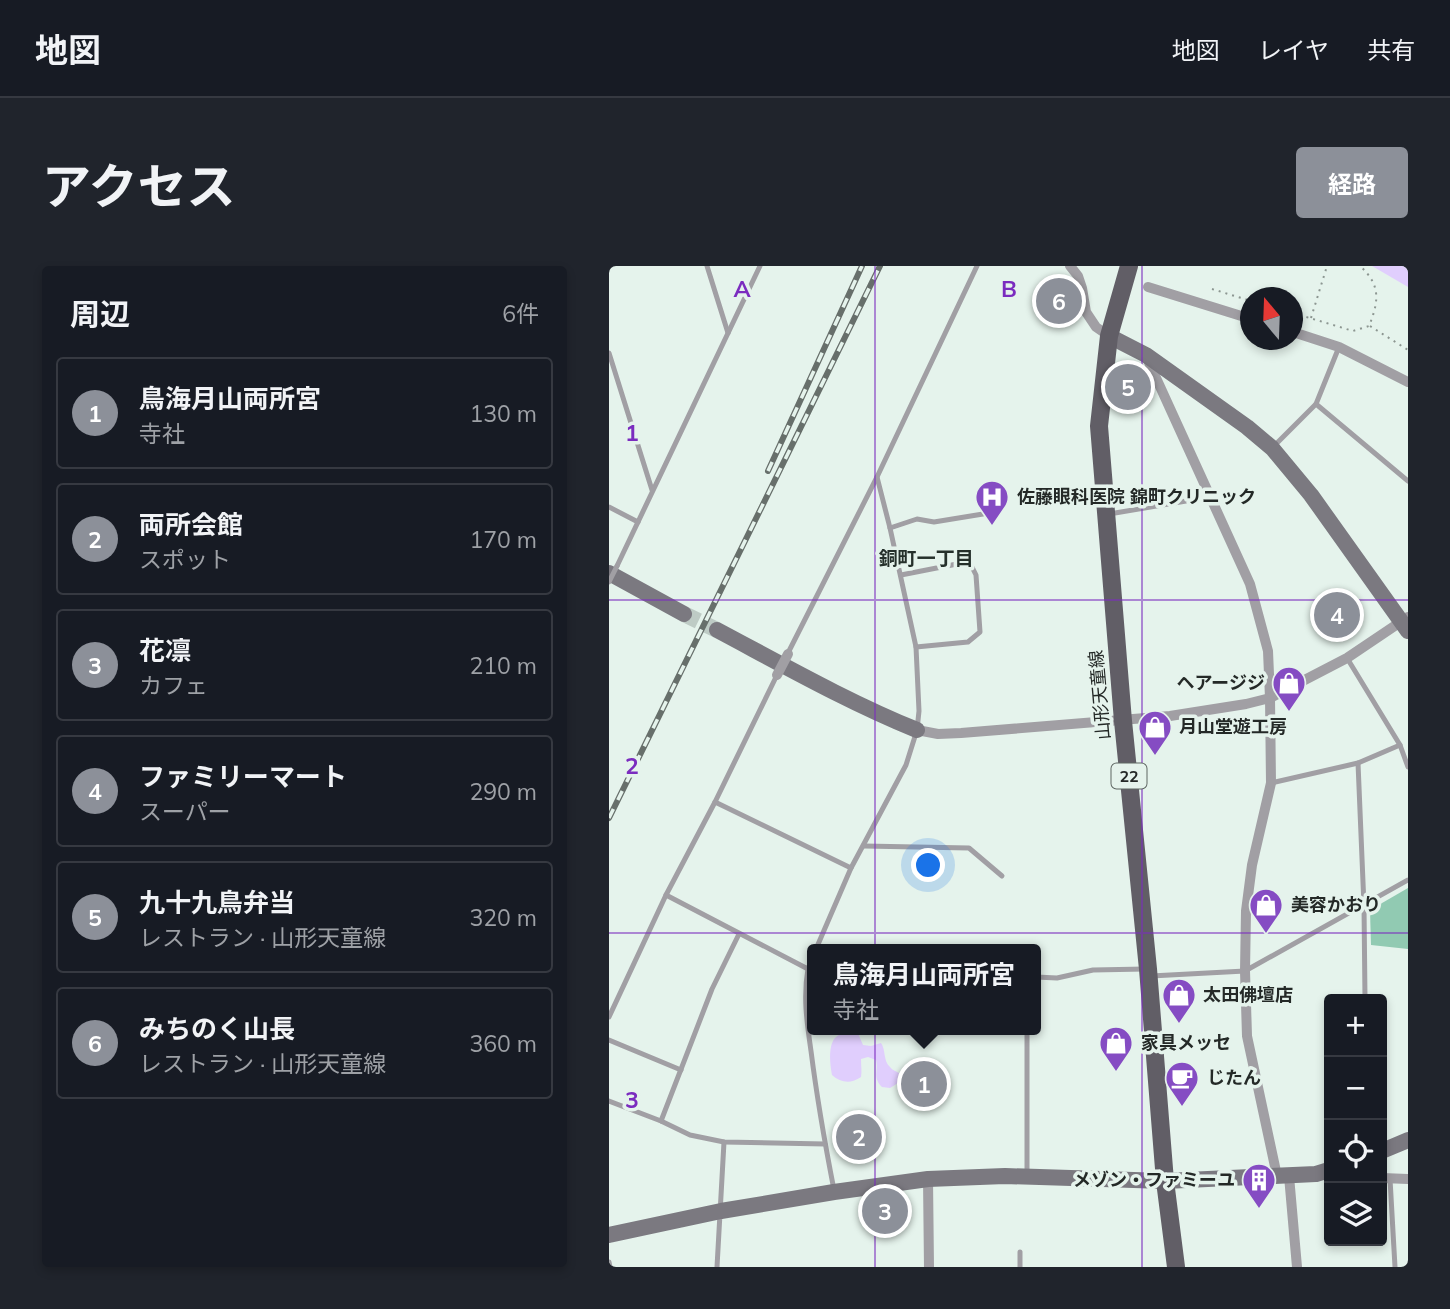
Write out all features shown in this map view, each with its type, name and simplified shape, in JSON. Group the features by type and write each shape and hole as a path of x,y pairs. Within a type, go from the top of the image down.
{"main road":[{"name":"山形天童線","path":"1129,266 1109,336 1099,426 1165,1181 1176,1267"}],"street":[{"path":"717,630 854,702 917,730 938,734 1123,720 1246,704 1270,698 1406,624 1311,495 1272,448 1248,427 1146,355 1096,327 1086,312 1078,276 1070,266"},
{"path":"1148,288 1240,316"},
{"path":"1303,335 1339,347 1408,382"},
{"path":"1146,355 1250,584 1268,651 1271,783 1252,865 1246,911 1247,1036 1283,1176 1297,1267"},
{"path":"613,569 684,614"},
{"path":"777,675 788,654"},
{"path":"1387,1149 1408,1140"},
{"path":"609,1235 721,1211 928,1179 1027,1177 1165,1181 1324,1173"},
{"path":"1387,1178 1408,1179"},
{"path":"928,1179 929,1267"}],"lane":[{"path":"707,266 729,333"},
{"path":"609,582 760,266"},
{"path":"788,654 877,477 977,266"},
{"path":"1272,448 1316,404 1339,347"},
{"path":"609,353 652,492"},
{"path":"1316,404 1408,481"},
{"path":"818,944 852,868 906,765 917,730 919,711 916,647 877,477"},
{"path":"1106,514 1212,497"},
{"path":"609,507 638,522"},
{"path":"890,527 917,519 934,522 983,514"},
{"path":"901,575 962,563 972,567 976,575 980,632 968,642 916,647"},
{"path":"1347,658 1400,745 1408,767"},
{"path":"609,1016 666,895 777,675"},
{"path":"1271,783 1358,763 1400,745"},
{"path":"1358,763 1365,994"},
{"path":"715,802 852,868"},
{"path":"864,846 969,848 1002,876"},
{"path":"1041,978 1057,978 1093,970 1148,973 1245,971 1408,880"},
{"path":"666,895 807,968"},
{"path":"661,1121 712,989 739,934"},
{"path":"807,978 804,986 807,1021"},
{"path":"809,1035 818,1108 834,1192"},
{"path":"1027,1035 1027,1177"},
{"path":"609,1040 681,1070"},
{"path":"609,1101 690,1135 724,1142 825,1144"},
{"path":"717,1267 724,1142"},
{"path":"1387,1183 1395,1267"},
{"path":"1020,1252 1020,1267"}],"path":[{"path":"1311,319 1327,266"},
{"path":"1360,266 1371,276 1378,299 1369,326"},
{"path":"1212,289 1240,298"},
{"path":"1303,316 1353,331 1369,326 1408,350"}],"green space":[{"path":"1408,888 1408,949 1371,945 1370,910"}],"shaded area":[{"path":"1372,266 1408,266 1408,287"},
{"path":"839,1035 859,1035 863,1045 881,1043 888,1065 899,1073 898,1083 890,1088 882,1087 876,1077 876,1060 868,1057 861,1059 861,1077 854,1081 846,1082 832,1075 830,1055 835,1038"}],"tunnel":[{"path":"684,614 717,630"}],"railway":[{"path":"768,471 862,266"},
{"path":"609,818 880,266"}],"place":[{"name":"みちのく山長","path":"1059,301"},
{"name":"九十九鳥弁当","path":"1128,387"},
{"name":"佐藤眼科医院 錦町クリニック","path":"992,527"},
{"name":"ファミリーマート","path":"1337,615"},
{"name":"ヘアージジ","path":"1289,713"},
{"name":"月山堂遊工房","path":"1155,757"},
{"name":"美容かおり","path":"1266,935"},
{"name":"太田佛壇店","path":"1179,1025"},
{"name":"家具メッセ","path":"1116,1073"},
{"name":"鳥海月山両所宮","path":"924,1084"},
{"name":"じたん","path":"1182,1108"},
{"name":"両所会館","path":"859,1137"},
{"name":"メゾン・ファミーユ","path":"1259,1210"},
{"name":"花凛","path":"885,1211"}],"district":[{"name":"銅町一丁目","path":"926,558"}]}
